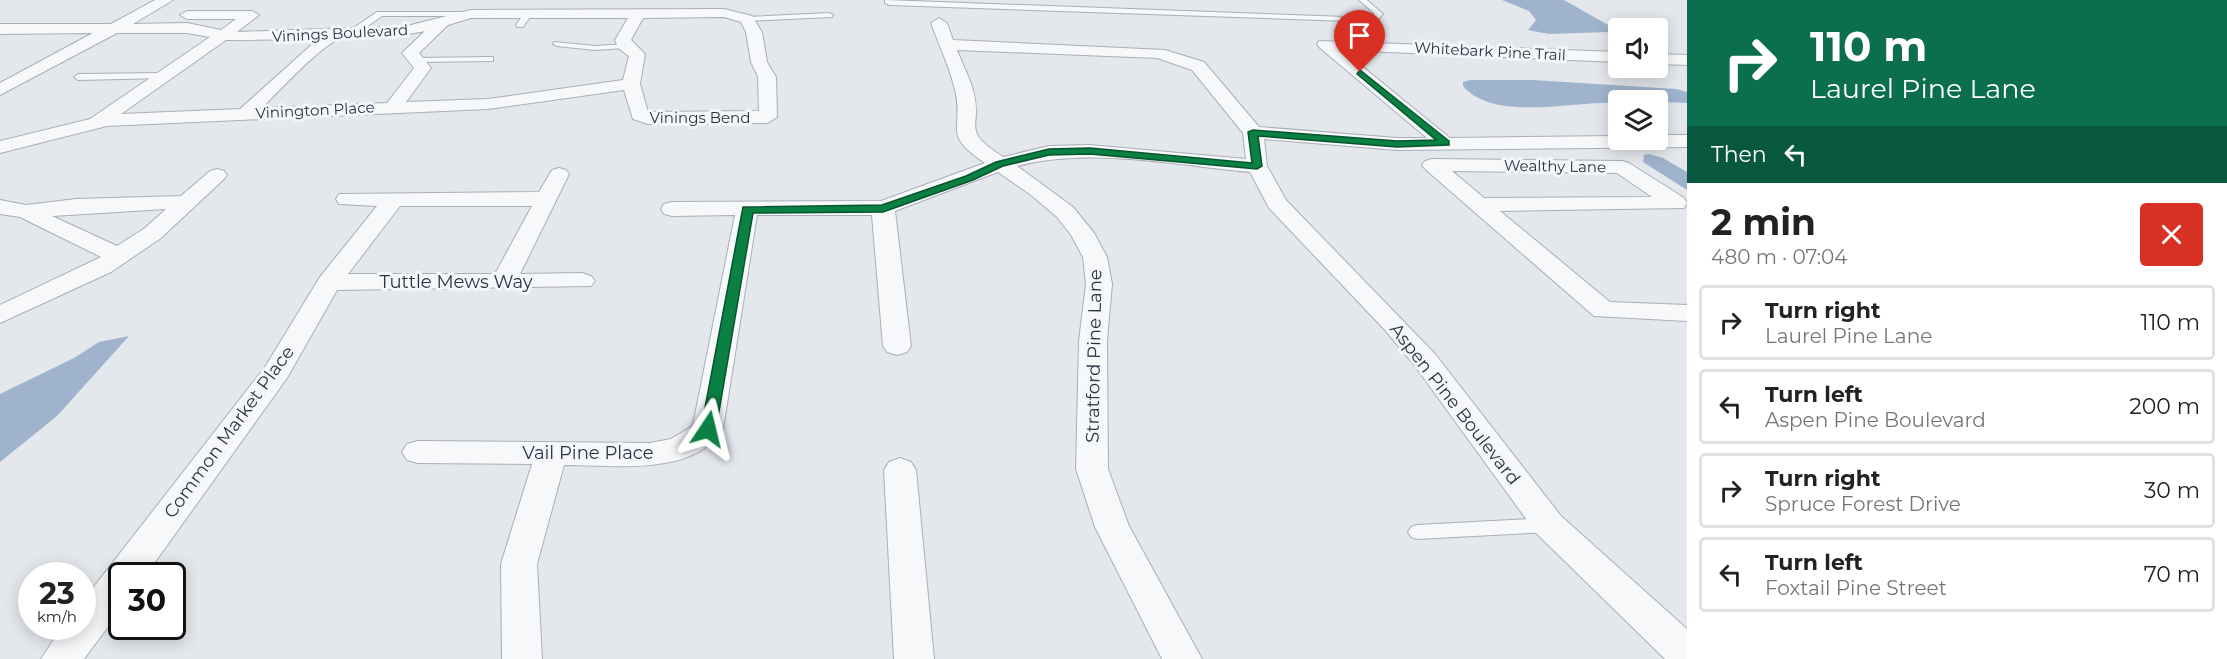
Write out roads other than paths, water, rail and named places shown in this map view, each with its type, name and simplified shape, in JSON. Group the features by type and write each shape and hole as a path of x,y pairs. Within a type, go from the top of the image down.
{"street":[{"path":"0,90 166,0"},
{"path":"631,84 637,54 625,46 623,40 638,13"},
{"name":"Vinings Boulevard","path":"0,29 162,28 264,37 407,31 458,20 524,20 638,13 724,13 747,19"},
{"name":"Vinings Boulevard","path":"162,28 189,15 252,15 225,34"},
{"name":"Vinings Bend","path":"631,84 643,117 768,117 767,77 759,62 754,32 747,19"},
{"path":"393,107 423,68 410,53 458,20"},
{"name":"Stratford Pine Lane","path":"939,23 965,92 965,131 974,147 1039,190 1065,212 1082,232 1095,257 1098,284 1094,341 1092,469 1112,527 1182,659"},
{"path":"94,123 225,34"},
{"path":"246,113 306,56 342,35"},
{"name":"Whitebark Pine Trail","path":"1445,143 1326,44 1608,57"},
{"path":"948,45 1159,52 1181,58 1198,66 1209,76 1253,132 1397,144 1687,141"},
{"path":"1668,59 1687,60"},
{"name":"Vinington Place","path":"2,146 107,120 488,104 631,84"},
{"name":"Aspen Pine Boulevard","path":"1253,132 1257,166 1277,203 1394,324 1425,360 1549,525 1687,654"},
{"path":"672,209 883,208 969,178 1000,164 1049,152 1090,151 1257,166"},
{"name":"Wealthy Lane","path":"1479,205 1676,203 1622,167 1432,165 1479,205 1603,310 1687,313"},
{"path":"504,281 559,174"},
{"path":"0,315 102,267 153,233 217,176"},
{"path":"347,199 545,199"},
{"name":"Common Market Place","path":"135,562 277,372 329,282 394,199"},
{"path":"26,212 76,206 188,202"},
{"path":"0,207 26,212 119,256"},
{"path":"883,208 897,346"},
{"name":"Vail Pine Place","path":"418,452 650,454 678,450 696,442 708,429 747,209"},
{"name":"Tuttle Mews Way","path":"329,282 582,281"},
{"path":"522,659 519,564 550,453"},
{"path":"900,470 914,659"},
{"name":"Common Market Place","path":"62,659 108,598"}],"lane":[{"path":"1165,0 1172,14"},
{"path":"889,2 1376,20 1379,14 1364,0"},
{"path":"342,35 380,14 458,20"},
{"path":"747,19 828,15"},
{"path":"557,44 595,48 625,46"},
{"path":"417,60 490,59"},
{"path":"78,77 164,76"},
{"path":"1417,532 1549,525"}],"water":[{"path":"1502,0 1564,0 1608,25 1608,32 1549,34 1528,30 1536,20 1529,11"},
{"path":"1533,80 1676,89 1687,92 1687,103 1668,102 1668,90 1608,90 1608,103 1515,107 1494,104 1477,97 1463,86 1463,82"},
{"path":"1644,155 1663,158 1687,172 1687,190 1643,162"},
{"path":"129,336 57,416 0,462 0,394 74,358 99,342"}]}
